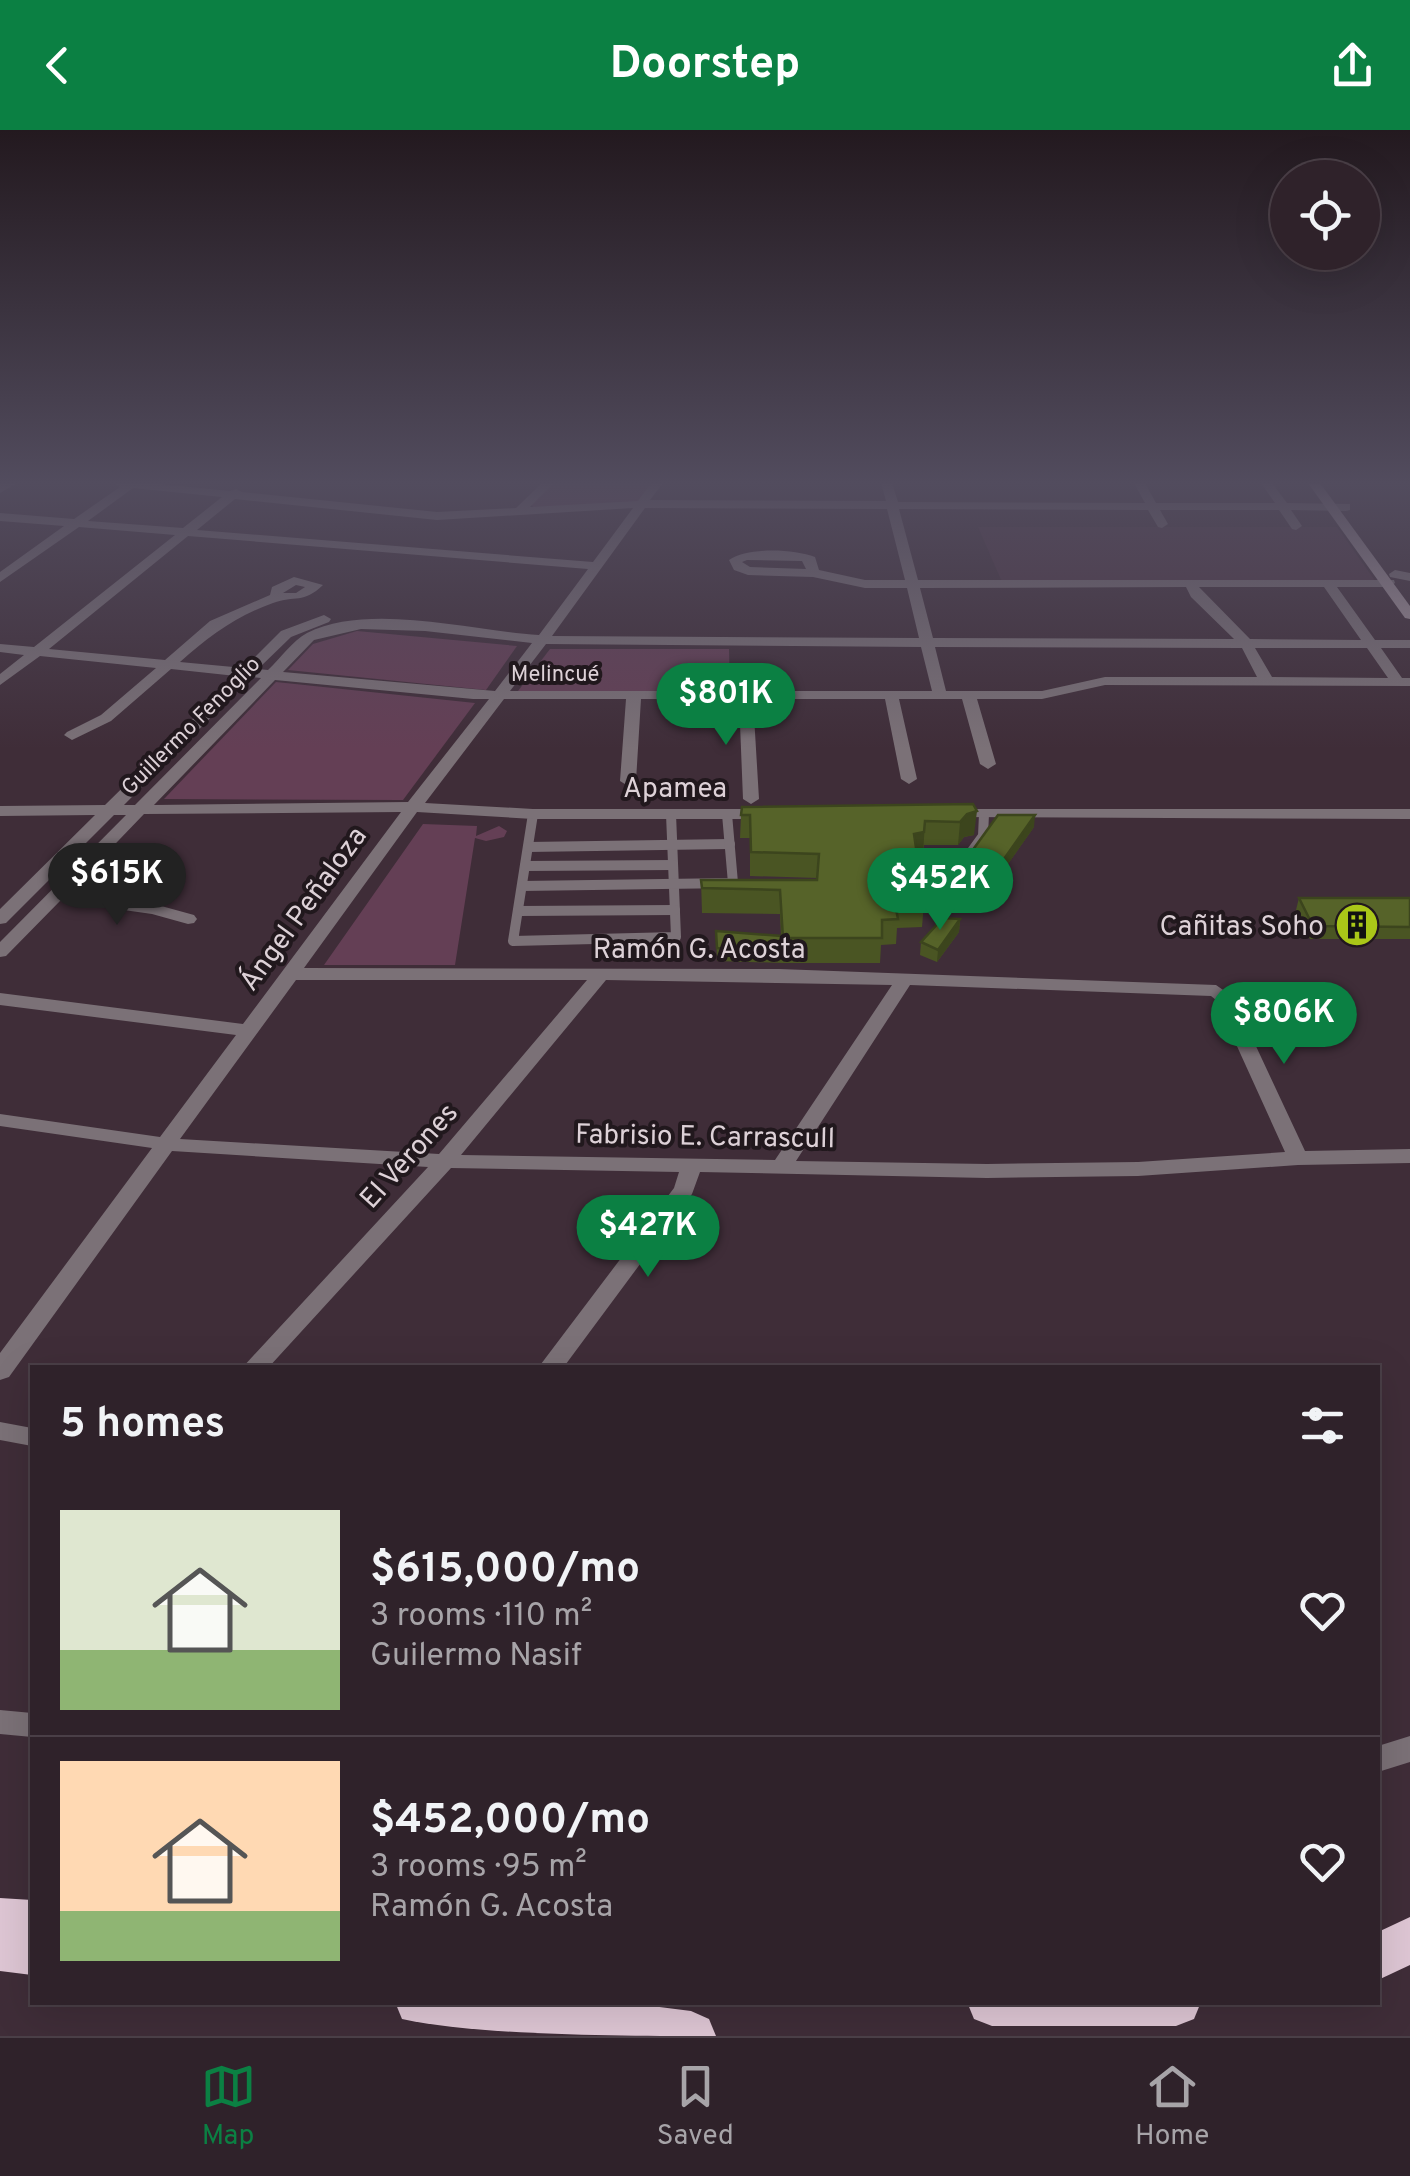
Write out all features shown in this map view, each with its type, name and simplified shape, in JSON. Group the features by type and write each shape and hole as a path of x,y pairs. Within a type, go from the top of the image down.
{"highway":[{"path":"0,1920 30,1922"},
{"path":"1380,1956 1410,1940"},
{"path":"0,1948 30,1952"},
{"path":"444,2005 691,2036"}],"main road":[{"path":"1398,578 1410,595"},
{"path":"1398,578 1410,615"}],"street":[{"path":"0,681 136,572"},
{"name":"Ángel Peñaloza","path":"0,1371 408,813 501,696 592,572"},
{"path":"748,572 812,573 851,582 912,584 1328,584 1398,578"},
{"path":"909,572 940,695"},
{"path":"72,735 106,718 215,624 276,596 277,590 294,581 315,582 317,585 306,594 332,621 546,636 1369,640 1410,644"},
{"path":"1191,584 1196,594 1241,639 1267,682"},
{"path":"1328,584 1404,682"},
{"name":"Guillermo Fenoglio","path":"0,919 295,628 332,621"},
{"name":"Guillermo Fenoglio","path":"0,952 270,675 309,637 332,621"},
{"path":"1369,640 1410,636"},
{"name":"Melincué","path":"0,648 501,696 1056,694 1104,682 1404,682"},
{"path":"628,781 634,694"},
{"path":"746,695 751,799"},
{"path":"891,695 909,779"},
{"path":"968,695 988,764"},
{"name":"Apamea","path":"0,811 102,816 787,814"},
{"path":"925,814 1410,814"},
{"name":"Apamea","path":"0,822 102,816"},
{"path":"55,895 154,909 188,919"},
{"name":"Ramón G. Acosta","path":"292,974 906,978 1216,990 1224,997 1298,1158"},
{"name":"El Verones","path":"257,1365 445,1160 600,976"},
{"path":"782,1166 906,978"},
{"path":"0,999 250,1031"},
{"name":"Fabrisio E. Carrascull","path":"0,1120 166,1145 445,1160 986,1171 1138,1170 1298,1158 1410,1156"},
{"path":"552,1365 684,1189 692,1165"},
{"path":"0,1431 30,1437"},
{"path":"0,1722 30,1725"},
{"path":"1380,1757 1410,1749"}],"lane":[{"path":"534,814 513,941 676,937 671,814"},
{"path":"522,886 733,884 728,814"},
{"path":"937,899 983,836 984,814"},
{"path":"528,847 730,844"},
{"path":"525,866 673,865"},
{"path":"518,910 675,910"}],"shaded area":[{"path":"998,572 1369,572 1376,582 1002,582"},
{"path":"357,631 517,646 486,690 288,670 313,644"},
{"path":"550,649 729,649 730,691 518,691"},
{"path":"276,682 475,703 403,800 164,799"},
{"path":"423,824 477,826 476,836 499,826 507,831 504,837 486,841 475,838 455,965 324,965"}],"building":[{"path":"973,804 977,811 960,822 925,821 924,832 914,834 924,903 895,904 898,919 882,920 882,938 783,938 780,890 702,888 701,880 817,880 819,854 751,852 750,815 741,815 742,807"},
{"path":"998,815 1035,815 1004,859 972,851"},
{"path":"1299,898 1410,898 1410,927 1313,926"},
{"path":"943,918 960,919 938,950 921,942"},
{"path":"716,931 782,936 783,951 717,948"}],"place":[{"name":"Cañitas Soho","path":"1357,925"}]}
